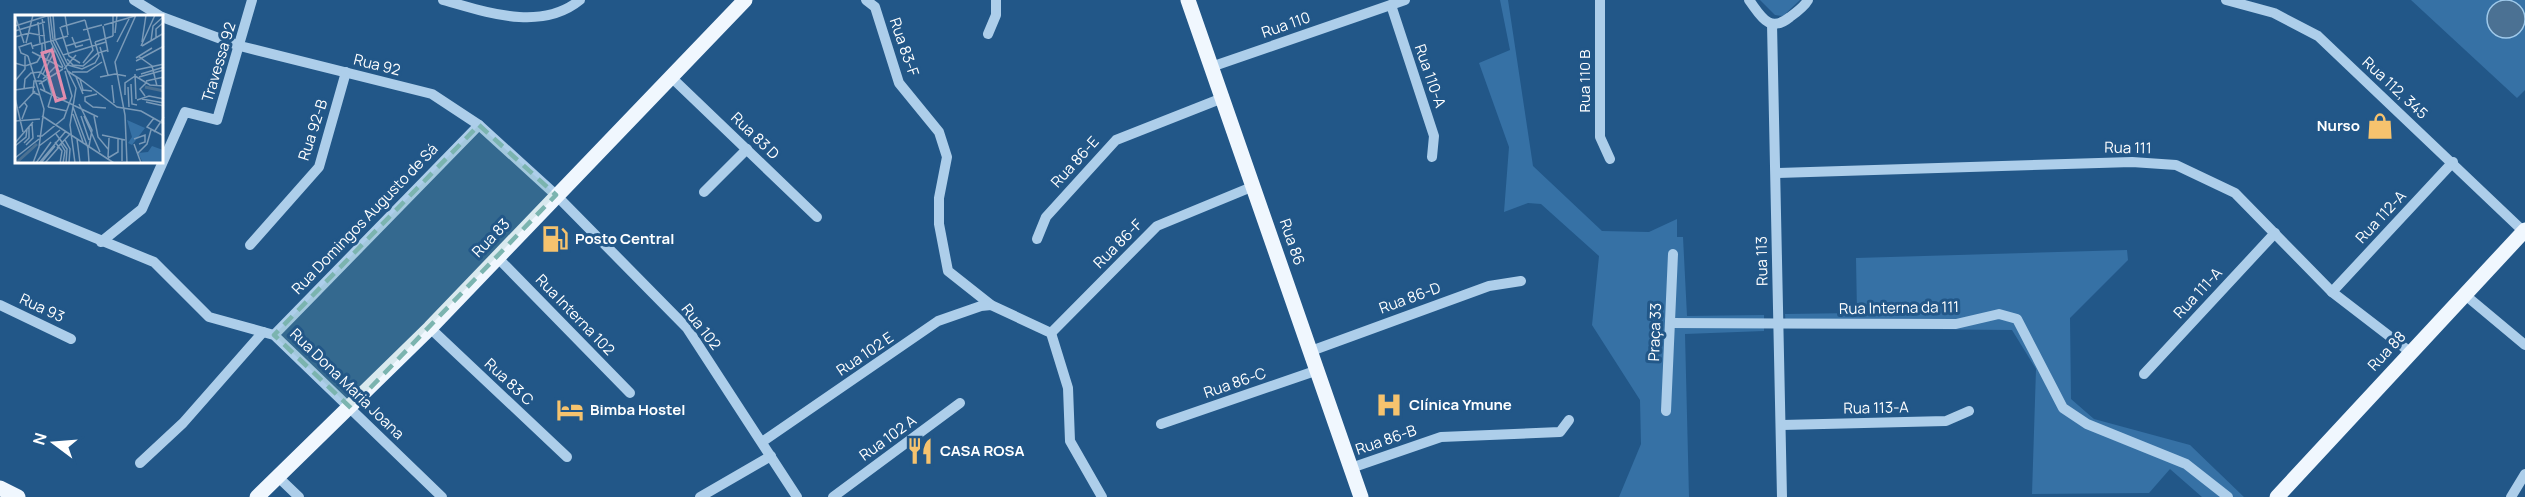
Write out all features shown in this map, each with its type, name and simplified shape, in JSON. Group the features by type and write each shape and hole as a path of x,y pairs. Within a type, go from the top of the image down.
{"main road":[{"name":"Rua 83","path":"257,497 351,408 430,328 746,0"},
{"name":"Rua 86","path":"1188,0 1220,99 1254,186 1361,497"},
{"name":"Rua 88","path":"2277,497 2524,231"},
{"path":"0,488 18,497"}],"street":[{"name":"Travessa 92","path":"164,158 184,112 217,120 252,0"},
{"path":"443,0 501,16 535,17 572,7 580,0"},
{"name":"Rua 83-F","path":"866,0 875,7 899,83 939,132 947,157 939,198 939,224 948,271 991,305"},
{"path":"988,34 996,15 996,0"},
{"name":"Rua 110","path":"1211,67 1405,0"},
{"name":"Rua 110 B","path":"1600,0 1600,137 1610,159"},
{"path":"1749,0 1764,19 1772,24 1782,23 1808,0"},
{"name":"Rua 112, 345","path":"2226,0 2274,13 2318,36 2524,231"},
{"name":"Rua 110-A","path":"1390,5 1434,136 1432,157"},
{"name":"Rua 92","path":"138,8 156,15"},
{"name":"Rua 92","path":"164,18 240,46 432,94 478,125 556,195"},
{"name":"Rua 113","path":"1772,24 1782,497"},
{"name":"Rua 92-B","path":"250,245 319,167 346,72"},
{"name":"Rua 83 D","path":"671,77 817,217"},
{"name":"Rua 86-E","path":"1037,239 1046,217 1116,140 1220,99"},
{"name":"Rua Domingos Augusto de Sá","path":"141,463 478,125"},
{"path":"704,192 747,149"},
{"name":"Rua 111","path":"1776,173 2132,162 2176,165 2235,193 2332,292 2410,352"},
{"name":"Rua 112-A","path":"2332,292 2453,162"},
{"name":"Travessa 92","path":"101,242 142,209 161,164"},
{"name":"Rua 86-F","path":"1051,333 1157,226 1254,186"},
{"name":"Rua 102","path":"556,195 687,327 797,497"},
{"name":"Rua Dona Maria Joana","path":"0,199 154,262 209,317 268,334 351,408 442,497"},
{"name":"Rua 111-A","path":"2144,374 2275,233"},
{"name":"Praça 33","path":"1666,411 1673,254"},
{"name":"Rua Interna 102","path":"497,257 630,393"},
{"name":"Rua 86-D","path":"1311,351 1489,286 1521,281"},
{"path":"2464,294 2525,345"},
{"name":"Rua 93","path":"0,305 71,339"},
{"path":"991,305 1051,333 1068,388 1070,441 1102,497"},
{"name":"Rua 102 E","path":"762,442 938,321 981,306 991,305"},
{"name":"Rua Interna da 111","path":"1670,323 1956,324 1999,314 2017,319 2063,408 2087,424 2187,464 2228,497"},
{"name":"Rua 83 C","path":"430,328 567,457"},
{"name":"Rua 86-C","path":"1161,424 1318,370"},
{"name":"Rua 102 A","path":"833,497 960,403"},
{"name":"Rua 113-A","path":"1782,425 1947,421 1969,411"},
{"name":"Rua 86-B","path":"1351,468 1441,437 1560,432 1569,420"},
{"path":"700,497 771,456"},
{"path":"2511,497 2525,474"},
{"path":"277,476 299,497"}],"highlighted area":[{"path":"479,125 556,195 351,408 274,335"}],"shaded area":[{"path":"1500,0 1508,0 1533,166 1602,231 1649,232 1677,219 1677,237 1683,237 1687,316 1764,315 1764,331 1685,334 1689,497 1619,497 1641,444 1640,400 1592,325 1599,256 1541,204 1528,203 1504,212 1509,147 1479,63 1510,50"},
{"path":"1760,0 1800,0 1783,16 1775,15"},
{"path":"2411,0 2525,0 2525,90 2517,98"},
{"path":"2506,0 2520,5 2525,19 2520,33 2506,38 2492,33 2487,19 2492,5"},
{"path":"2127,250 2128,260 2070,318 2071,399 2094,419 2190,445 2244,497 2202,497 2170,469 2149,493 2032,494 2036,369 2012,330 1786,328 1785,314 1857,313 1856,258"}],"place":[{"name":"Nurso","path":"2380,126"},
{"name":"Posto Central","path":"555,239"},
{"name":"Clínica Ymune","path":"1389,405"},
{"name":"Bimba Hostel","path":"570,410"},
{"name":"CASA ROSA","path":"920,451"}]}
